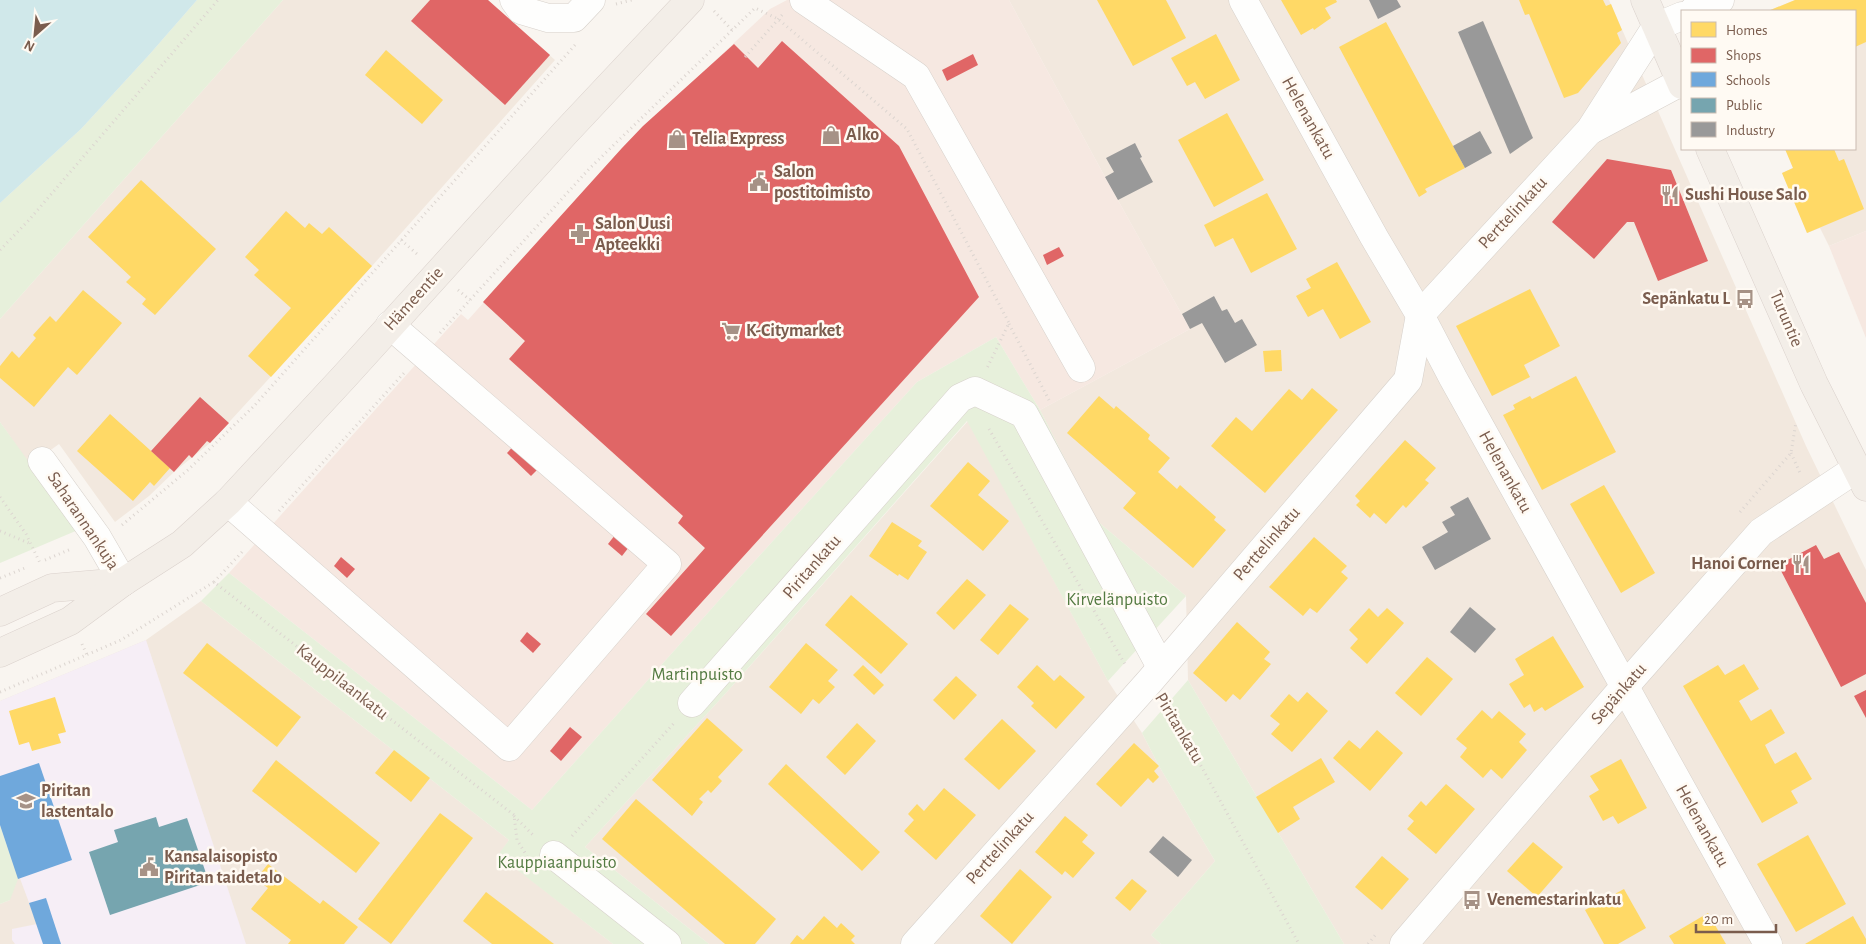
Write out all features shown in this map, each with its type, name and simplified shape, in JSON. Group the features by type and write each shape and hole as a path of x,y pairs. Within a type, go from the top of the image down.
{"main road":[{"path":"1645,0 1681,82"},
{"name":"Hämeentie","path":"0,653 70,621 123,582 182,544 228,502 565,133 700,3"},
{"name":"Turuntie","path":"1710,150 1814,384 1861,478"},
{"name":"Hämeentie","path":"0,612 52,588 123,582"}],"street":[{"path":"514,0 521,10 548,18 574,18 601,3"},
{"path":"804,0 916,76 1081,368"},
{"name":"Helenankatu","path":"1243,0 1374,237 1420,315 1768,944"},
{"path":"1695,10 1720,0"},
{"path":"1656,27 1681,16"},
{"name":"Perttelinkatu","path":"915,944 1155,674 1408,380 1420,315 1590,130 1656,27"},
{"name":"Perttelinkatu","path":"1590,130 1681,84"},
{"path":"228,502 509,746 666,564 390,325"},
{"path":"976,391 1024,414"},
{"name":"Piritankatu","path":"692,703 960,398 976,391"},
{"name":"Piritankatu","path":"1024,414 1155,674"},
{"name":"Saharannankuja","path":"42,460 97,537 123,582"},
{"name":"Sepänkatu","path":"1404,944 1625,686 1762,532 1861,478"},
{"path":"542,858 667,944"}],"path":[{"path":"0,250 29,220 218,0"},
{"path":"601,3 632,0"},
{"path":"700,3 732,30"},
{"path":"0,692 121,640 214,582 589,169 755,8 778,20 907,130 1050,401 1024,414"},
{"path":"746,57 778,20"},
{"path":"116,529 189,469 254,406 577,42"},
{"path":"976,391 1009,323"},
{"name":"Piritankatu","path":"976,391 987,425 1124,664 1155,674 1164,697 1299,944"},
{"path":"0,497 26,534 40,562"},
{"path":"0,531 32,544"},
{"name":"Kauppilaankatu","path":"214,582 514,815 542,858"},
{"path":"514,815 517,840 542,858 692,703"}],"shaded area":[{"path":"283,0 488,0 555,60 372,266 210,443 174,472 149,496 115,522 59,444 30,465 0,422 0,319"},
{"path":"787,0 1009,0 1190,329 1040,410 996,337 917,382 532,810 229,573 461,314 468,320 622,148 770,9"},
{"path":"1009,0 1609,0 1806,446 1866,570 1866,944 1344,944 1188,680 1186,596 1096,520 1040,410 1190,329"},
{"path":"1795,0 1866,0 1866,231 1829,246 1820,228 1807,233 1782,173 1793,168 1785,150 1856,150 1856,10 1770,10"},
{"path":"1866,231 1866,338 1829,246"},
{"path":"968,421 1108,681 1142,733 1159,766 1215,861 1151,935 1161,944 709,944 585,847 725,694"},
{"path":"201,601 509,840 499,855 613,944 0,944 0,904 10,900 0,701 146,640"},
{"path":"146,640 246,944 15,944 12,940 12,929 37,924 0,825 0,701"}],"green space":[{"path":"197,0 283,0 0,319 0,203 81,129"},
{"path":"996,337 1040,410 1096,520 1186,596 1108,681 967,421 725,694 585,847 709,944 613,944 498,855 509,840 201,601 229,573 532,810 917,382"},
{"path":"0,422 78,530 0,563"},
{"path":"1188,680 1344,944 1161,944 1151,935 1215,861 1159,766 1142,733"},
{"path":"0,825 18,879 10,900 0,904"}],"water":[{"path":"0,0 197,0 81,129 0,203"}],"building: Homes":[{"path":"1097,0 1166,0 1186,38 1133,66"},
{"path":"1281,0 1336,0 1337,2 1325,8 1331,18 1314,30 1313,28 1301,35"},
{"path":"1519,0 1603,0 1606,6 1611,4 1622,30 1617,33 1621,43 1578,93 1564,98 1529,14 1525,15"},
{"path":"1795,0 1866,0 1866,42 1856,47 1856,10 1770,10"},
{"path":"1386,22 1465,168 1425,189 1427,192 1419,197 1339,47"},
{"path":"1216,34 1240,80 1205,99 1195,82 1187,86 1171,58"},
{"path":"386,50 443,100 422,124 365,75"},
{"path":"1227,113 1264,180 1214,207 1178,140"},
{"path":"1785,150 1834,150 1839,161 1844,159 1864,209 1807,233 1782,173 1793,168"},
{"path":"141,180 216,249 155,315 142,304 146,299 126,282 131,277 88,237"},
{"path":"1267,193 1297,249 1251,273 1233,238 1215,247 1204,225"},
{"path":"286,211 305,228 309,223 322,234 329,227 372,266 271,377 248,356 291,308 254,275 259,270 245,257"},
{"path":"1337,262 1371,322 1340,339 1323,309 1308,317 1296,296 1311,288 1306,279"},
{"path":"1530,289 1560,346 1524,365 1530,377 1492,396 1456,326"},
{"path":"83,290 122,323 77,375 68,367 34,407 0,378 0,366 12,351 19,358 36,338 33,335 50,316 56,322"},
{"path":"1281,350 1282,371 1265,372 1263,351"},
{"path":"1576,376 1616,452 1542,490 1503,415 1515,409 1513,405 1530,396 1532,399"},
{"path":"1312,388 1338,410 1265,493 1211,446 1236,417 1252,431 1289,389 1302,400"},
{"path":"1099,396 1114,409 1116,406 1150,435 1148,439 1170,458 1158,472 1177,489 1180,485 1216,517 1214,520 1226,530 1193,568 1123,508 1136,493 1067,433"},
{"path":"110,414 170,468 154,486 150,482 133,501 77,451"},
{"path":"1405,440 1436,468 1425,480 1429,483 1406,508 1403,505 1386,524 1374,513 1370,518 1356,505 1360,501 1355,496"},
{"path":"968,462 990,481 978,495 1009,521 983,551 930,506"},
{"path":"1604,485 1655,573 1621,593 1570,504"},
{"path":"892,522 922,541 918,546 927,552 908,580 899,574 898,576 869,556"},
{"path":"1314,537 1347,566 1341,572 1348,578 1317,613 1310,608 1303,616 1269,587"},
{"path":"967,579 986,595 954,630 936,613"},
{"path":"851,595 908,644 881,674 825,625"},
{"path":"1010,604 1029,619 998,655 980,640"},
{"path":"1369,608 1378,617 1387,608 1404,623 1367,664 1350,648 1358,639 1349,630"},
{"path":"1237,622 1270,652 1264,659 1271,664 1240,700 1233,694 1226,702 1193,673"},
{"path":"1553,636 1584,687 1545,711 1542,707 1534,712 1530,704 1524,708 1509,684 1524,675 1515,659"},
{"path":"207,643 301,717 277,747 183,673"},
{"path":"806,643 838,670 828,681 835,687 819,704 813,699 801,714 769,687"},
{"path":"1427,657 1453,679 1421,716 1395,693"},
{"path":"1744,664 1759,689 1739,701 1751,721 1771,709 1785,733 1765,745 1775,764 1796,752 1812,779 1791,791 1798,803 1762,823 1683,686 1718,665 1725,675"},
{"path":"863,665 884,685 874,695 853,675"},
{"path":"1037,665 1054,681 1060,675 1085,697 1056,729 1031,706 1034,703 1017,687"},
{"path":"956,676 977,695 954,720 933,700"},
{"path":"1307,692 1328,711 1292,752 1271,734 1280,724 1270,716 1289,694 1298,702"},
{"path":"55,697 66,732 58,734 61,743 32,751 29,742 19,745 9,711"},
{"path":"1482,710 1492,719 1499,711 1526,734 1519,742 1527,750 1502,779 1491,769 1483,778 1460,757 1467,748 1456,739"},
{"path":"707,718 743,750 718,777 722,781 711,793 708,790 699,799 703,802 692,816 652,780"},
{"path":"1002,719 1036,751 999,790 964,759"},
{"path":"857,723 876,741 845,775 826,757"},
{"path":"1377,730 1403,753 1370,791 1333,758 1349,740 1360,749"},
{"path":"1134,743 1159,766 1154,771 1159,777 1153,783 1148,778 1121,807 1096,784"},
{"path":"394,750 430,778 411,802 375,773"},
{"path":"1321,758 1335,782 1293,807 1300,819 1278,833 1256,797"},
{"path":"1621,759 1647,808 1618,824 1613,816 1603,821 1589,796 1599,790 1590,776"},
{"path":"276,760 380,843 356,873 252,791"},
{"path":"786,764 880,852 862,871 768,784"},
{"path":"1446,784 1475,809 1436,854 1407,829 1414,821 1408,816 1421,801 1426,806"},
{"path":"944,788 976,815 936,860 904,831 914,820 908,814 917,804 924,811"},
{"path":"636,799 776,919 755,944 725,944 602,839"},
{"path":"440,813 473,838 391,944 358,919"},
{"path":"1065,816 1088,835 1082,842 1095,853 1073,878 1065,871 1062,875 1035,852"},
{"path":"1808,835 1846,904 1796,932 1757,864"},
{"path":"1533,842 1563,867 1537,897 1507,871"},
{"path":"1382,856 1409,879 1382,910 1355,887"},
{"path":"268,864 320,904 323,900 358,927 344,944 288,944 291,940 251,909 268,888 256,879"},
{"path":"1020,869 1052,897 1012,944 980,916"},
{"path":"1132,879 1147,891 1130,911 1115,898"},
{"path":"1624,889 1646,928 1618,944 1604,944 1585,910"},
{"path":"486,892 554,944 492,944 463,921"},
{"path":"1708,913 1726,944 1674,944 1669,936"},
{"path":"824,916 837,928 841,923 855,936 851,940 855,944 790,944 797,935 803,940"},
{"path":"1853,916 1866,939 1866,944 1805,944"}],"building: Shops":[{"path":"430,0 488,0 550,55 505,105 411,21"},
{"name":"K-Citymarket","path":"782,41 899,146 979,297 671,636 646,614 705,548 678,523 683,516 509,359 525,341 483,302 643,126 734,44 758,68"},
{"path":"973,54 978,65 947,81 942,70"},
{"path":"1607,159 1671,170 1708,261 1658,281 1634,222 1627,222 1594,259 1552,222"},
{"path":"1059,247 1064,256 1047,265 1043,255"},
{"path":"200,397 229,423 210,443 207,441 192,458 189,455 174,472 151,451"},
{"path":"515,444 540,467 531,476 507,453"},
{"path":"615,535 629,547 622,556 608,544"},
{"path":"1816,545 1824,559 1839,552 1866,603 1866,674 1841,687 1778,565"},
{"path":"341,557 355,569 347,578 334,566"},
{"path":"527,632 541,644 533,653 520,641"},
{"path":"1866,690 1866,718 1854,696"},
{"path":"570,727 582,737 561,761 550,751"}],"building: Schools":[{"name":"Piritan lastentalo","path":"39,763 72,860 18,879 0,825 0,776"},
{"path":"46,898 61,944 43,944 29,903"}],"building: Public":[{"name":"Kansalaisopisto Piritan taidetalo","path":"156,817 159,827 187,818 209,882 110,915 89,852 118,842 114,830"}],"building: Industry":[{"path":"1369,0 1397,0 1401,7 1378,19"},
{"path":"1483,21 1533,138 1510,154 1458,32"},
{"path":"1480,131 1492,153 1465,168 1453,146"},
{"path":"1135,143 1142,157 1140,158 1153,182 1118,200 1105,177 1114,172 1106,158"},
{"path":"1214,296 1222,311 1227,309 1235,323 1242,319 1257,345 1225,363 1202,323 1190,329 1182,314"},
{"path":"1468,497 1491,539 1435,570 1422,547 1448,532 1442,522 1455,515 1450,507"},
{"path":"1470,607 1496,629 1475,653 1450,632"},
{"path":"1163,836 1192,860 1178,877 1149,852"}],"place":[{"name":"Alko","path":"831,135"},
{"name":"Telia Express","path":"677,139"},
{"name":"Salon postitoimisto","path":"759,182"},
{"name":"Sushi House Salo","path":"1670,195"},
{"name":"Salon Uusi Apteekki","path":"580,234"},
{"name":"Sepänkatu L","path":"1745,299"},
{"name":"K-Citymarket","path":"731,331"},
{"name":"Hanoi Corner","path":"1801,564"},
{"name":"Piritan lastentalo","path":"26,801"},
{"name":"Kansalaisopisto Piritan taidetalo","path":"149,867"},
{"name":"Venemestarinkatu","path":"1472,900"}],"park label":[{"name":"Kirvelänpuisto","path":"1117,600"},
{"name":"Martinpuisto","path":"697,675"},
{"name":"Kauppiaanpuisto","path":"557,863"}]}
